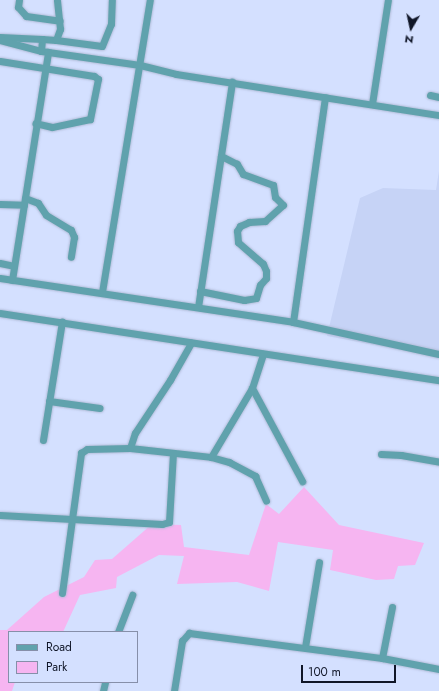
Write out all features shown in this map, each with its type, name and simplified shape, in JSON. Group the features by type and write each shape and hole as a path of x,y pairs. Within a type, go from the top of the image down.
{"street":[{"path":"19,0 18,7 26,16 60,21"},
{"path":"56,40 60,21 58,0"},
{"path":"0,37 56,40 102,46 111,24 112,0"},
{"path":"102,292 150,0"},
{"path":"372,104 388,0"},
{"path":"12,280 35,123 46,69 45,52 42,39"},
{"path":"0,40 45,52 140,65 176,74 439,115"},
{"path":"0,61 94,76 98,79 90,119 86,122 52,127 35,123"},
{"path":"198,307 232,82"},
{"path":"430,95 439,97"},
{"path":"293,322 325,97"},
{"path":"200,291 244,300 256,298 260,285 266,278 266,271 263,264 238,242 237,232 244,224 265,221 283,205 276,197 273,185 243,174 237,164 221,156"},
{"path":"0,204 24,202 38,203 46,215 71,230 74,237 71,257"},
{"path":"0,263 14,266"},
{"path":"0,278 102,292 293,322 439,354"},
{"path":"0,313 439,380"},
{"path":"42,440 62,322"},
{"path":"130,448 135,433 170,380 191,343"},
{"path":"211,457 252,388 263,354"},
{"path":"252,388 302,480"},
{"path":"48,401 100,408"},
{"path":"62,593 81,453 87,449 130,448 211,457 244,468 255,476 266,501"},
{"path":"0,515 162,524 169,522 173,453"},
{"path":"381,454 401,455 439,462"},
{"path":"305,647 320,562"},
{"path":"118,631 132,594"},
{"path":"382,658 392,607"},
{"path":"174,691 184,637 189,633 382,658 439,669"}],"shaded area":[{"path":"439,171 439,357 327,336 360,198 383,188 436,190"}],"green space":[{"path":"304,487 339,525 424,543 415,565 398,566 394,579 376,580 330,570 333,550 278,542 269,591 237,582 177,584 184,556 159,555 117,577 116,588 80,595 63,631 8,631 8,683 15,683 12,691 0,691 0,630 7,630 44,597 84,577 95,560 112,559 152,524 181,525 184,547 249,555 266,504 279,514"}]}
